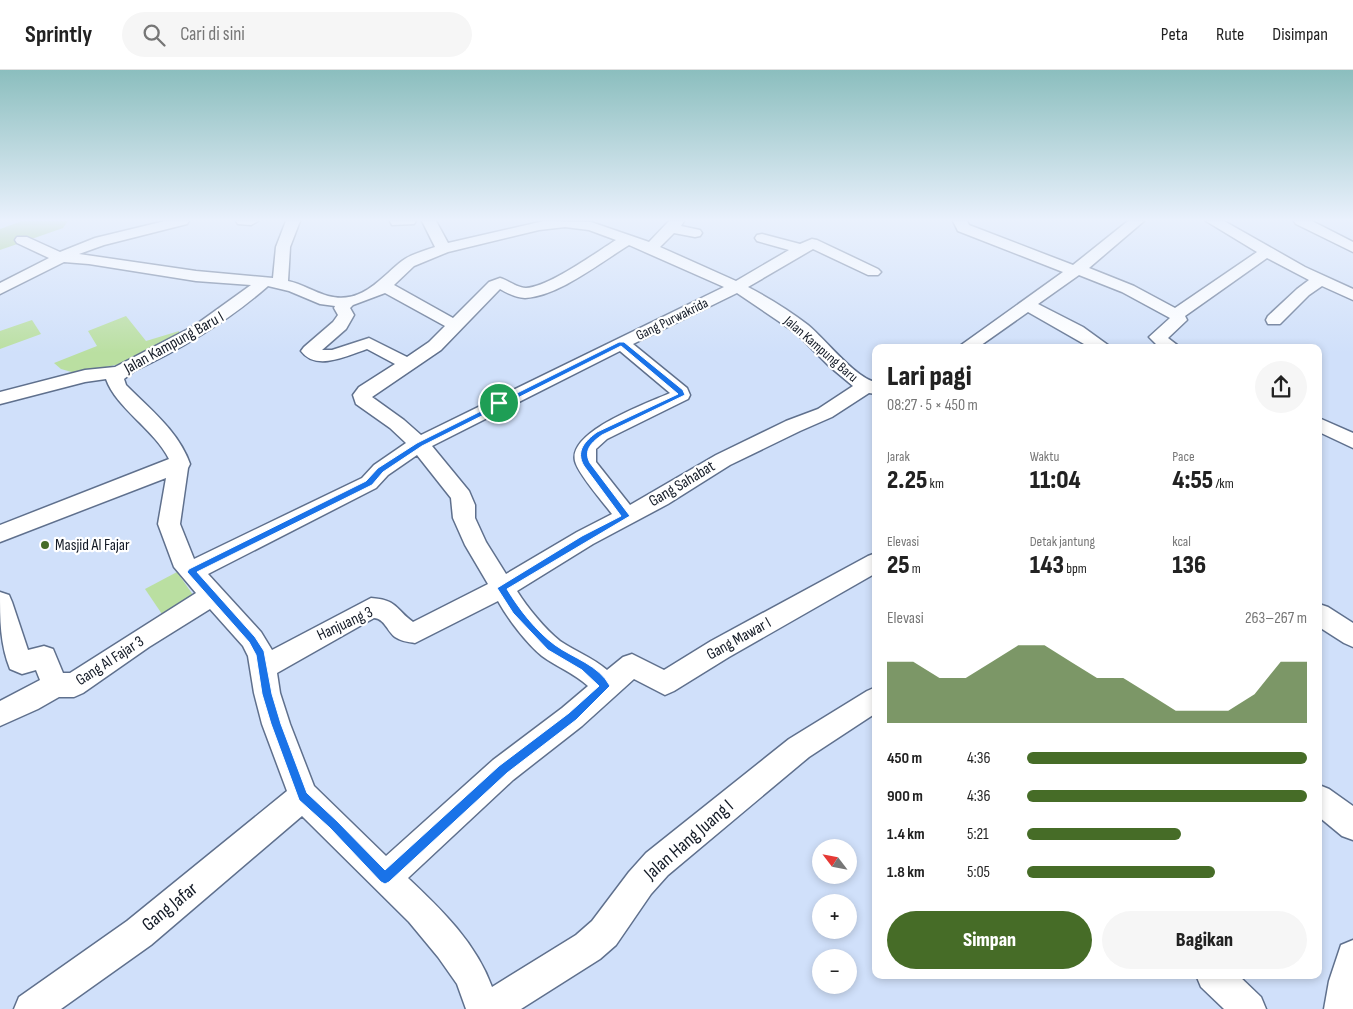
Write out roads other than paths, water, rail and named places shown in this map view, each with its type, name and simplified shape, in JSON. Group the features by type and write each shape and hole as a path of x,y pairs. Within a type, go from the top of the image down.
{"street":[{"path":"0,289 45,265"},
{"name":"Jalan Kampung Baru","path":"126,265 196,276 273,282 294,287 326,301 347,302 364,298 384,287 408,265"},
{"path":"273,282 278,265"},
{"path":"385,878 503,770 572,717 606,686 585,667 551,648 516,611 476,545 464,518 464,505 461,496 419,444 397,424 363,400 362,395 366,390 432,350 498,284 515,292 537,291 558,282 587,265"},
{"name":"Jalan Kampung Baru","path":"688,265 737,287 802,329 835,362 871,387"},
{"name":"Gang Purwakrida","path":"192,572 369,483 381,470 419,444 737,287 776,265"},
{"path":"858,265 873,272"},
{"path":"1062,265 1128,289 1176,315 1179,320 1158,337 1166,344"},
{"path":"971,344 1082,265"},
{"path":"1176,315 1248,265"},
{"path":"1290,265 1320,281 1353,295"},
{"path":"1274,320 1303,292 1320,281"},
{"name":"Jalan Kampung Baru I","path":"180,464 171,443 118,387 115,379 120,372 185,340 273,282"},
{"path":"384,287 400,293 423,308 456,325"},
{"path":"347,302 342,308 346,315 340,325 310,351 315,354 335,355 369,343 407,364"},
{"path":"1027,305 1078,331 1098,344"},
{"path":"621,343 682,395 600,434 590,440 584,450 586,464 626,516"},
{"path":"0,398 85,376 120,372"},
{"name":"Gang Sahabat","path":"502,588 585,538 723,460 793,426 825,413 871,387"},
{"path":"1322,426 1353,441"},
{"path":"0,534 180,464"},
{"path":"180,464 171,503 169,524 182,561 252,640 261,654 267,694 303,796 334,824 385,878 420,911 450,945 470,975 483,1009"},
{"name":"Gang Mawar I","path":"606,686 632,665 665,683 720,649 872,564"},
{"name":"Hanjuang 3","path":"264,667 370,608 380,608 390,612 402,629 414,634 502,588"},
{"name":"Gang Al Fajar 3","path":"0,602 19,661 22,663 47,659 55,685 74,686 140,640 212,595"},
{"path":"1322,616 1353,636"},
{"path":"0,714 29,701 55,685"},
{"name":"Jalan Hang Juang I","path":"489,1009 588,947 604,933 640,883 657,864 799,748 872,702"},
{"name":"Gang Jafar","path":"31,1009 140,933 303,796"},
{"path":"1322,801 1353,825"},
{"path":"1341,1009 1346,981 1353,958"},
{"path":"1217,979 1249,1009"}],"place":[{"name":"Masjid Al Fajar","path":"45,545"}]}
